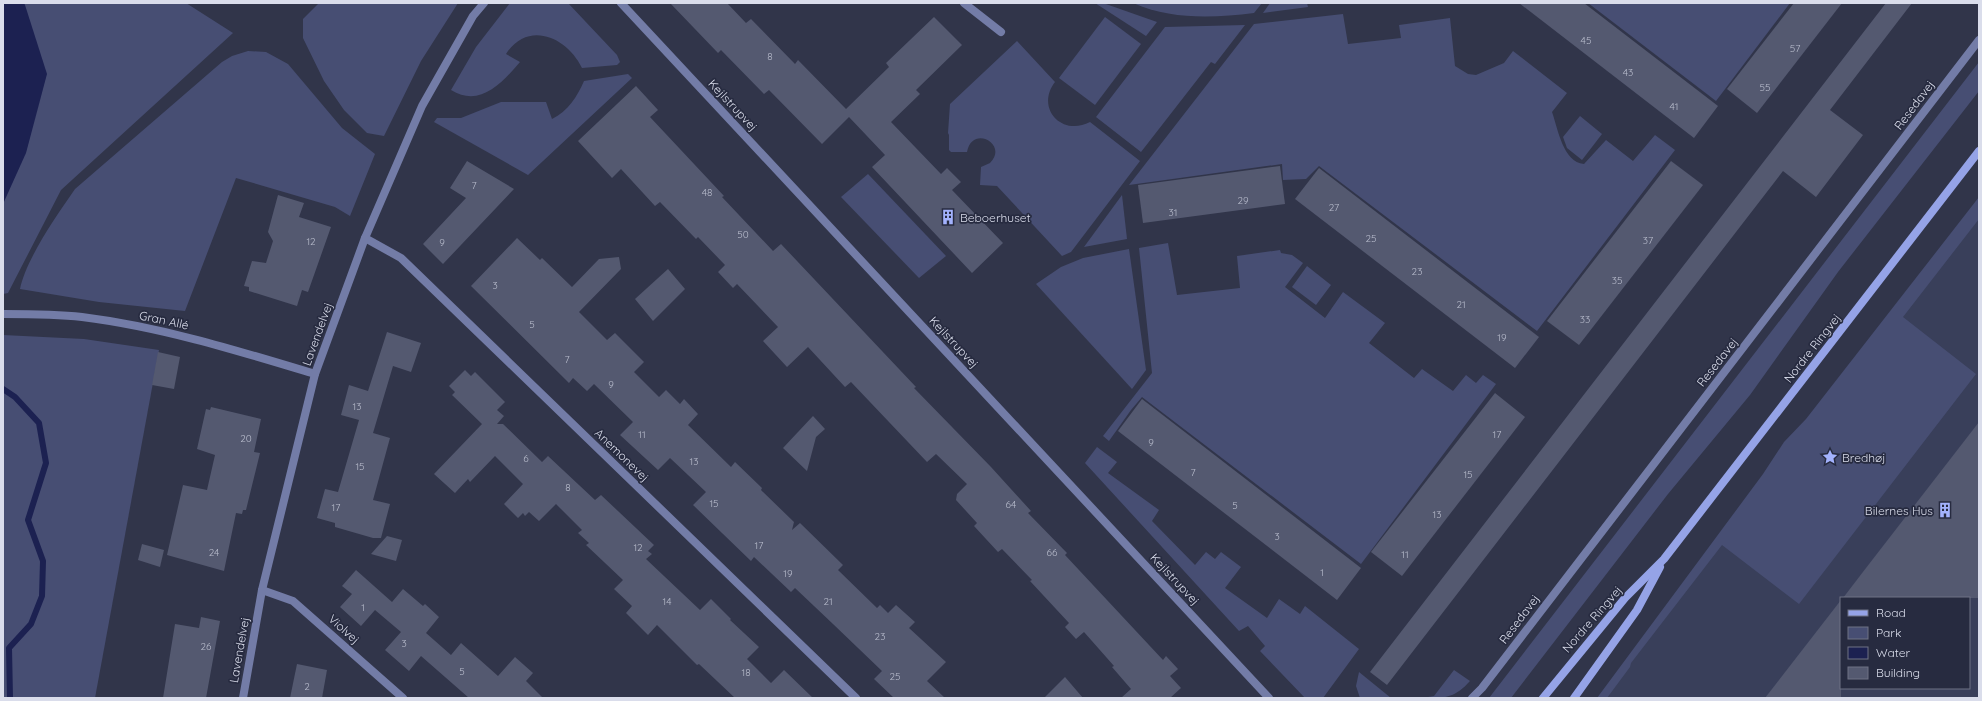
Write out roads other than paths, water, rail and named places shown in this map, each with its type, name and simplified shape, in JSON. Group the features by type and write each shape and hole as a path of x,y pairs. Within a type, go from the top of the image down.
{"main road":[{"name":"Nordre Ringvej","path":"1542,698 1625,598 1664,559 1979,151"},
{"name":"Nordre Ringvej","path":"1574,698 1637,610 1664,559"}],"street":[{"name":"Lavendelvej","path":"243,698 262,590 316,374 365,238 422,106 473,16 484,3"},
{"name":"Kejlstrupvej","path":"621,3 1269,698"},
{"path":"964,3 1001,32"},
{"name":"Resedavej","path":"1472,698 1482,688 1979,40"},
{"name":"Anemonevej","path":"365,238 401,258 856,698"},
{"name":"Gran Allé","path":"3,314 81,317 126,324 214,344 316,374"},
{"name":"Violvej","path":"262,590 293,600 403,698"}],"water":[{"path":"3,3 24,3 47,74 26,153 3,204"}],"waterway":[{"path":"3,389 15,397 39,423 46,463 28,520 43,561 42,596 31,624 9,648 10,698"}],"place":[{"name":"Beboerhuset","path":"948,217"},
{"name":"Bredhøj","path":"1830,457"},
{"name":"Bilernes Hus","path":"1945,510"}]}
